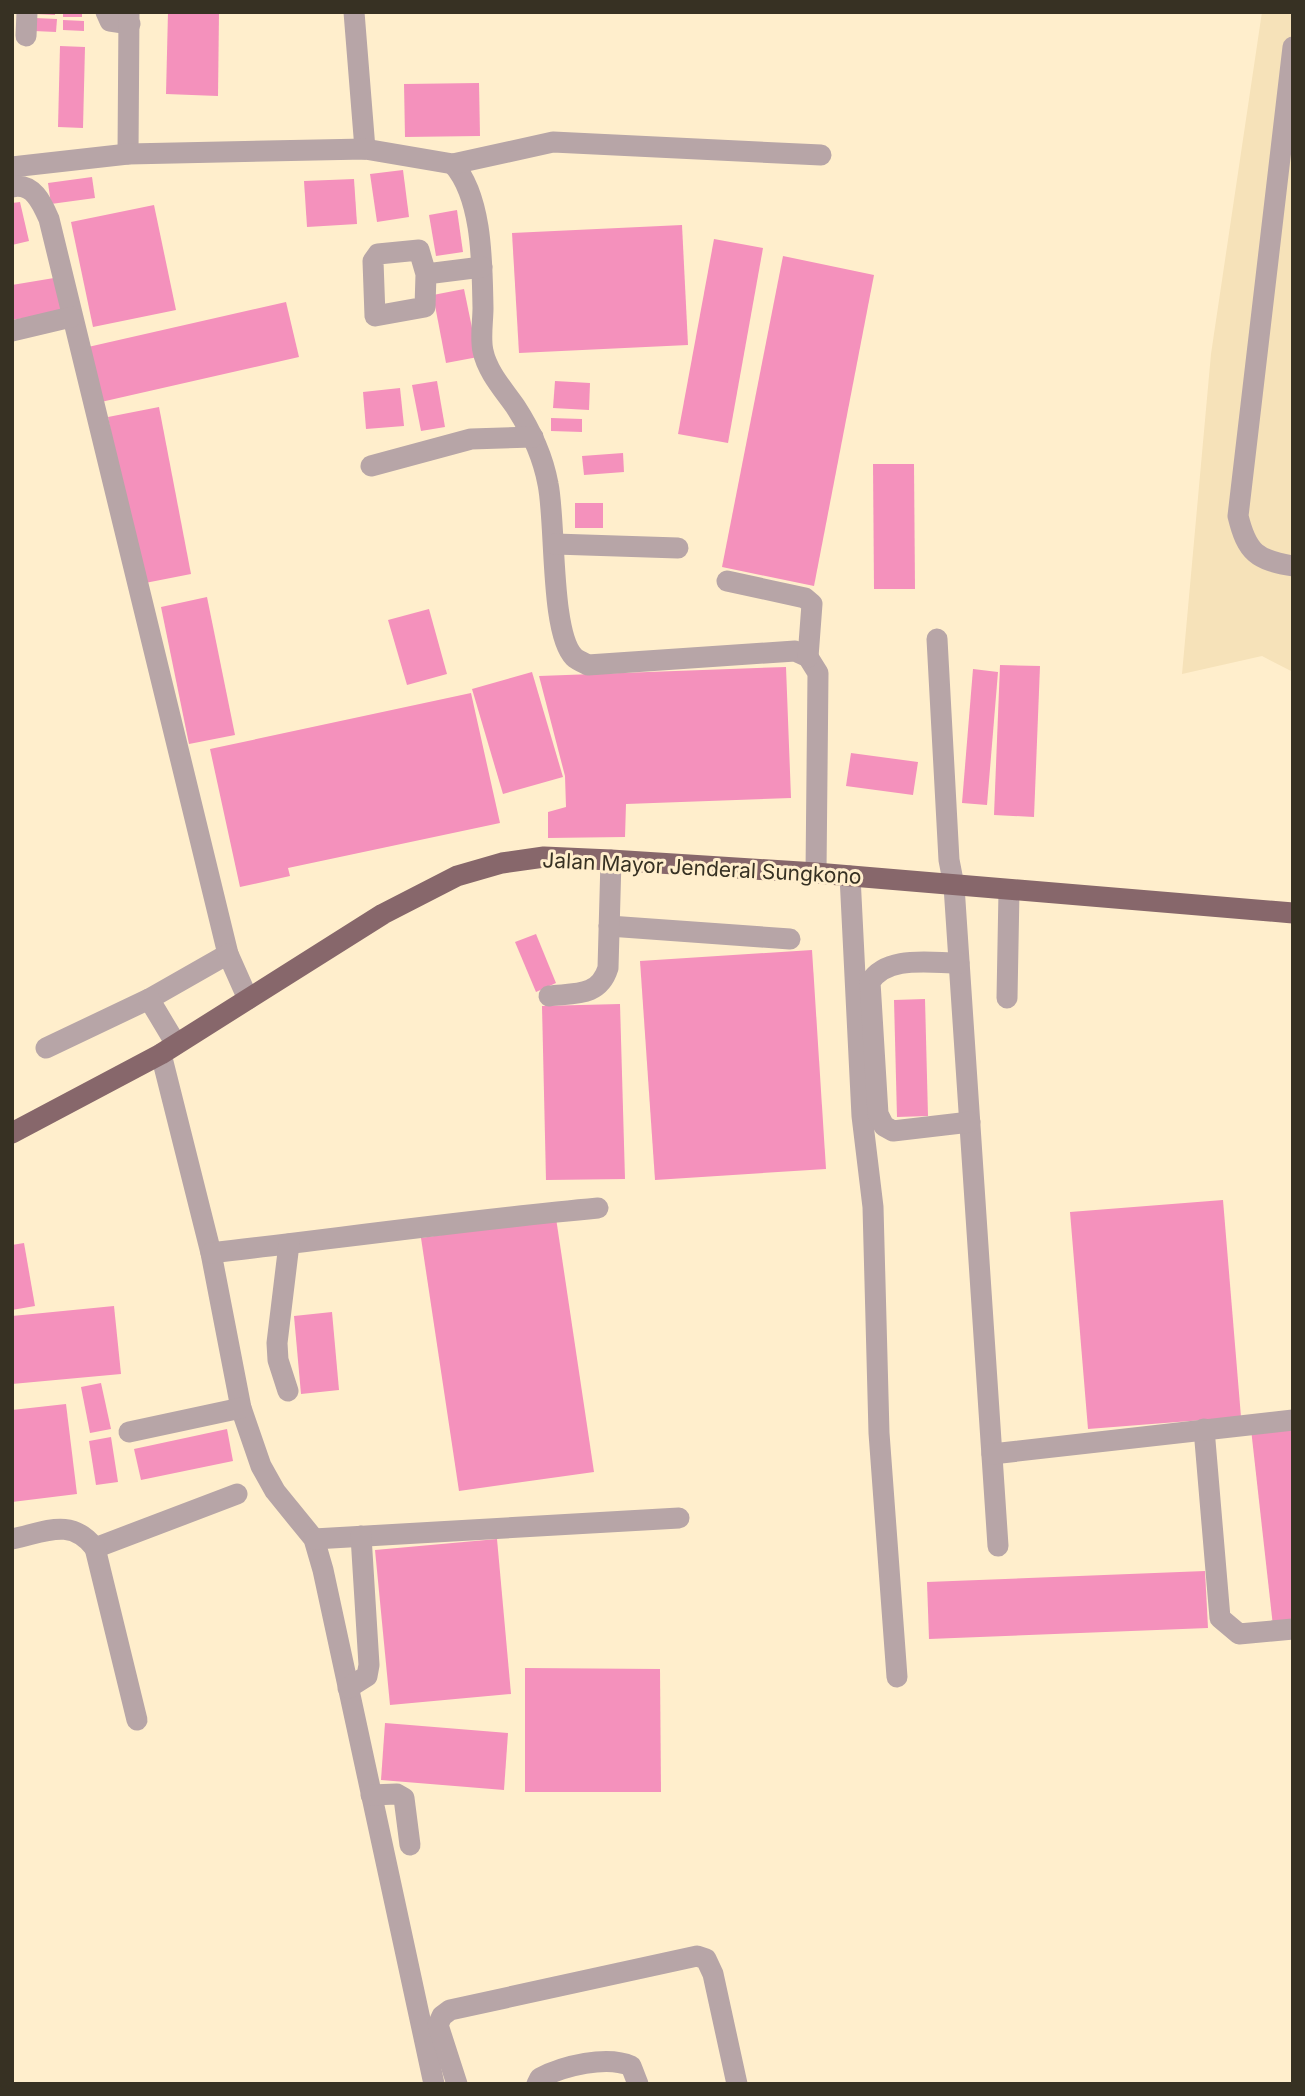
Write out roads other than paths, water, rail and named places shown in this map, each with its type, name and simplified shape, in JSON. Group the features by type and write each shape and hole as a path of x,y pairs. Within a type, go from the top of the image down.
{"main road":[{"name":"Jalan Mayor Jenderal Sungkono","path":"12,1133 168,1049 383,914 457,876 502,863 544,857 611,860 816,873 1009,891 1292,911"}],"street":[{"path":"26,36 27,12"},
{"path":"106,12 110,21 130,18 128,154"},
{"path":"354,12 365,149"},
{"path":"1293,47 1238,516 1252,552 1267,562 1293,566"},
{"path":"12,167 128,154 365,149 453,164 553,142 821,155"},
{"path":"453,164 465,177 471,194 482,267 483,351 496,381 533,437 548,483 561,628 574,657 588,665 764,651 795,651 808,657 818,673 816,873"},
{"path":"12,187 19,185 38,195 49,219 228,954 248,999"},
{"path":"426,274 482,267"},
{"path":"12,331 71,317"},
{"path":"371,466 471,439 533,437"},
{"path":"555,544 678,548"},
{"path":"727,581 805,598 812,604 808,657"},
{"path":"937,639 949,860 954,886 998,1546"},
{"path":"549,996 592,991 604,982 608,968 611,860"},
{"path":"850,876 862,1116 873,1207 879,1433 897,1677"},
{"path":"1007,998 1009,891"},
{"path":"609,926 790,939"},
{"path":"46,1048 149,999 228,954"},
{"path":"959,963 890,964 878,971 870,982 878,1114 884,1126 894,1131 970,1122"},
{"path":"149,999 168,1049 241,1408 261,1466 275,1491 314,1539 335,1624 434,2084"},
{"path":"211,1253 426,1224 598,1208"},
{"path":"288,1391 278,1360 277,1343 289,1244"},
{"path":"129,1432 241,1408"},
{"path":"992,1454 1293,1420"},
{"path":"1205,1429 1220,1618 1239,1634 1293,1629"},
{"path":"95,1548 237,1494"},
{"path":"314,1539 679,1518"},
{"path":"12,1539 71,1528 83,1532 95,1548 136,1720"},
{"path":"348,1688 368,1676 361,1536"},
{"path":"335,1624 364,1614"},
{"path":"371,1796 397,1794 404,1798 410,1845"},
{"path":"457,2084 438,2025 442,2016 450,2010 697,1956 706,1959 713,1974 737,2084"},
{"path":"537,2084 540,2078 556,2070 620,2061 631,2066 639,2084"}]}
